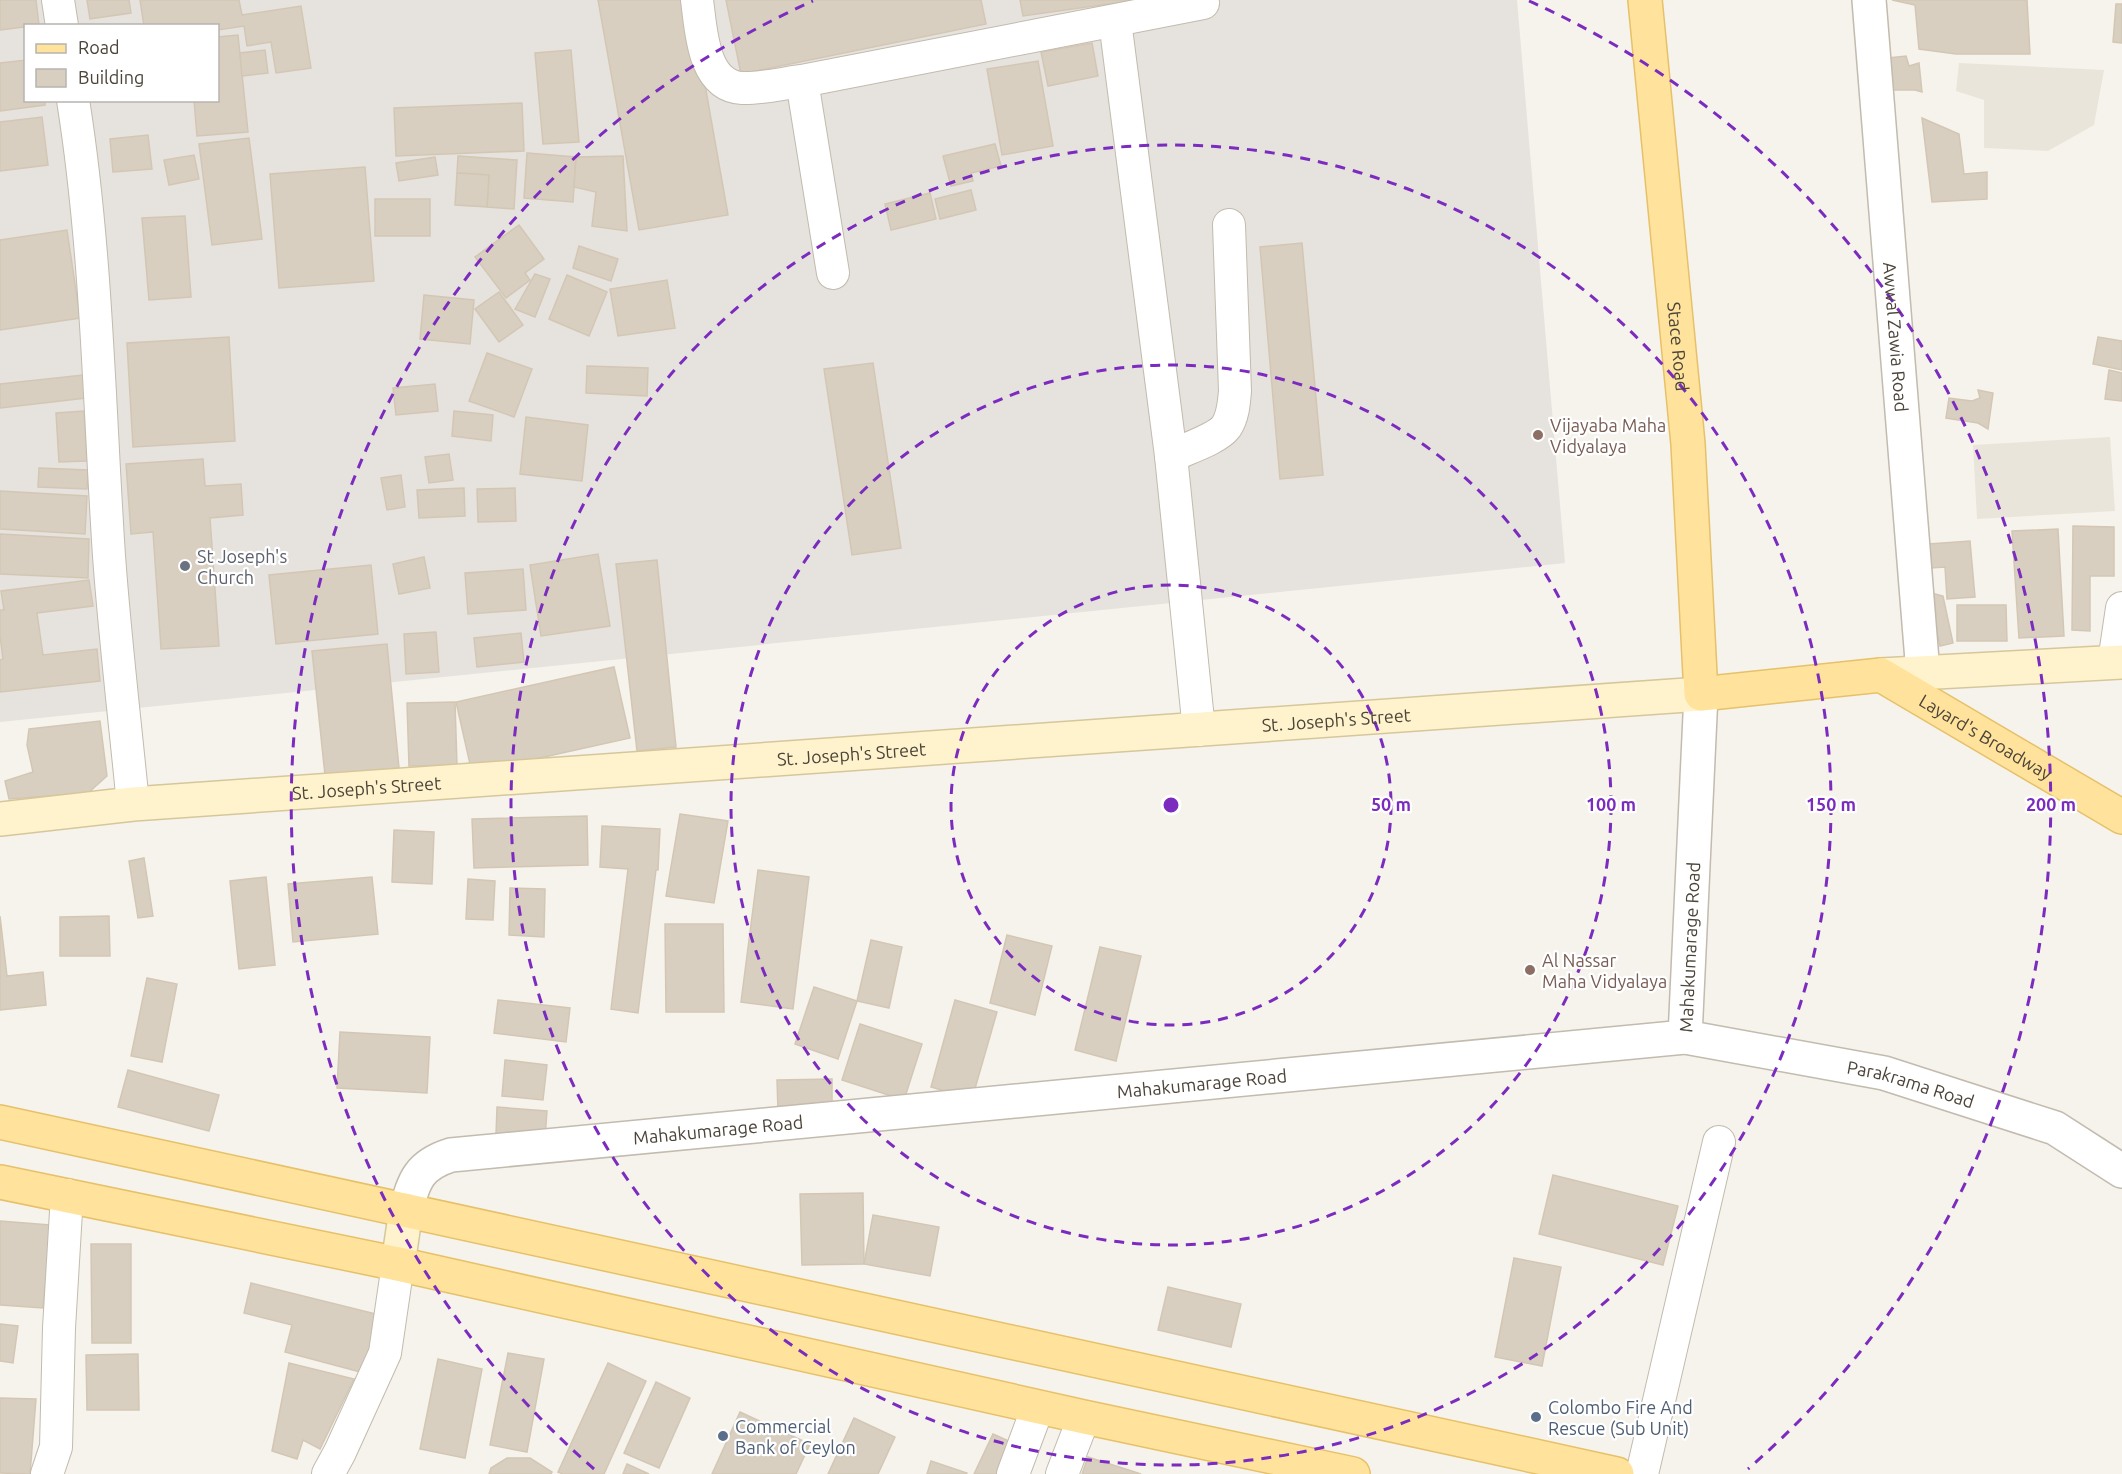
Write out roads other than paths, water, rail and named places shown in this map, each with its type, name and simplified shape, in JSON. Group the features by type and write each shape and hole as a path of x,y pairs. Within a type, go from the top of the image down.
{"main road":[{"name":"Stace Road","path":"1645,0 1688,444 1701,694"},
{"path":"1701,694 1881,675 2118,662"},
{"name":"Layard's Broadway","path":"1881,675 2122,817"},
{"name":"St. Joseph's Street","path":"0,819 133,804 1701,694"},
{"path":"0,1122 1617,1474"},
{"path":"0,1182 398,1264 1038,1407 1353,1474"},
{"path":"398,1264 406,1210"}],"street":[{"path":"58,0 62,24"},
{"path":"697,0 708,61 716,75 725,82 740,88 802,81 1203,3"},
{"name":"Awwal Zawia Road","path":"1869,0 1923,673"},
{"path":"1115,21 1171,456 1199,730"},
{"path":"802,81 833,273"},
{"path":"73,102 84,173 95,313 109,558 133,804"},
{"path":"1171,456 1225,428 1233,409 1235,391 1229,225"},
{"path":"2118,662 2122,608"},
{"name":"Mahakumarage Road","path":"406,1210 413,1183 423,1170 435,1160 451,1155 1685,1036 1701,694"},
{"name":"Parakrama Road","path":"1685,1036 1884,1073 2055,1128 2122,1171"},
{"path":"1642,1474 1719,1142"},
{"path":"47,1474 56,1447 59,1328 67,1195"},
{"path":"328,1474 385,1353 398,1264"},
{"path":"1013,1474 1038,1407"},
{"path":"1062,1474 1084,1417"}],"place":[{"name":"Vijayaba Maha Vidyalaya","path":"1538,435"},
{"name":"St Joseph's Church","path":"185,566"},
{"name":"Al Nassar Maha Vidyalaya","path":"1530,970"},
{"name":"Colombo Fire And Rescue (Sub Unit)","path":"1536,1417"},
{"name":"Commercial Bank of Ceylon","path":"723,1436"}]}
